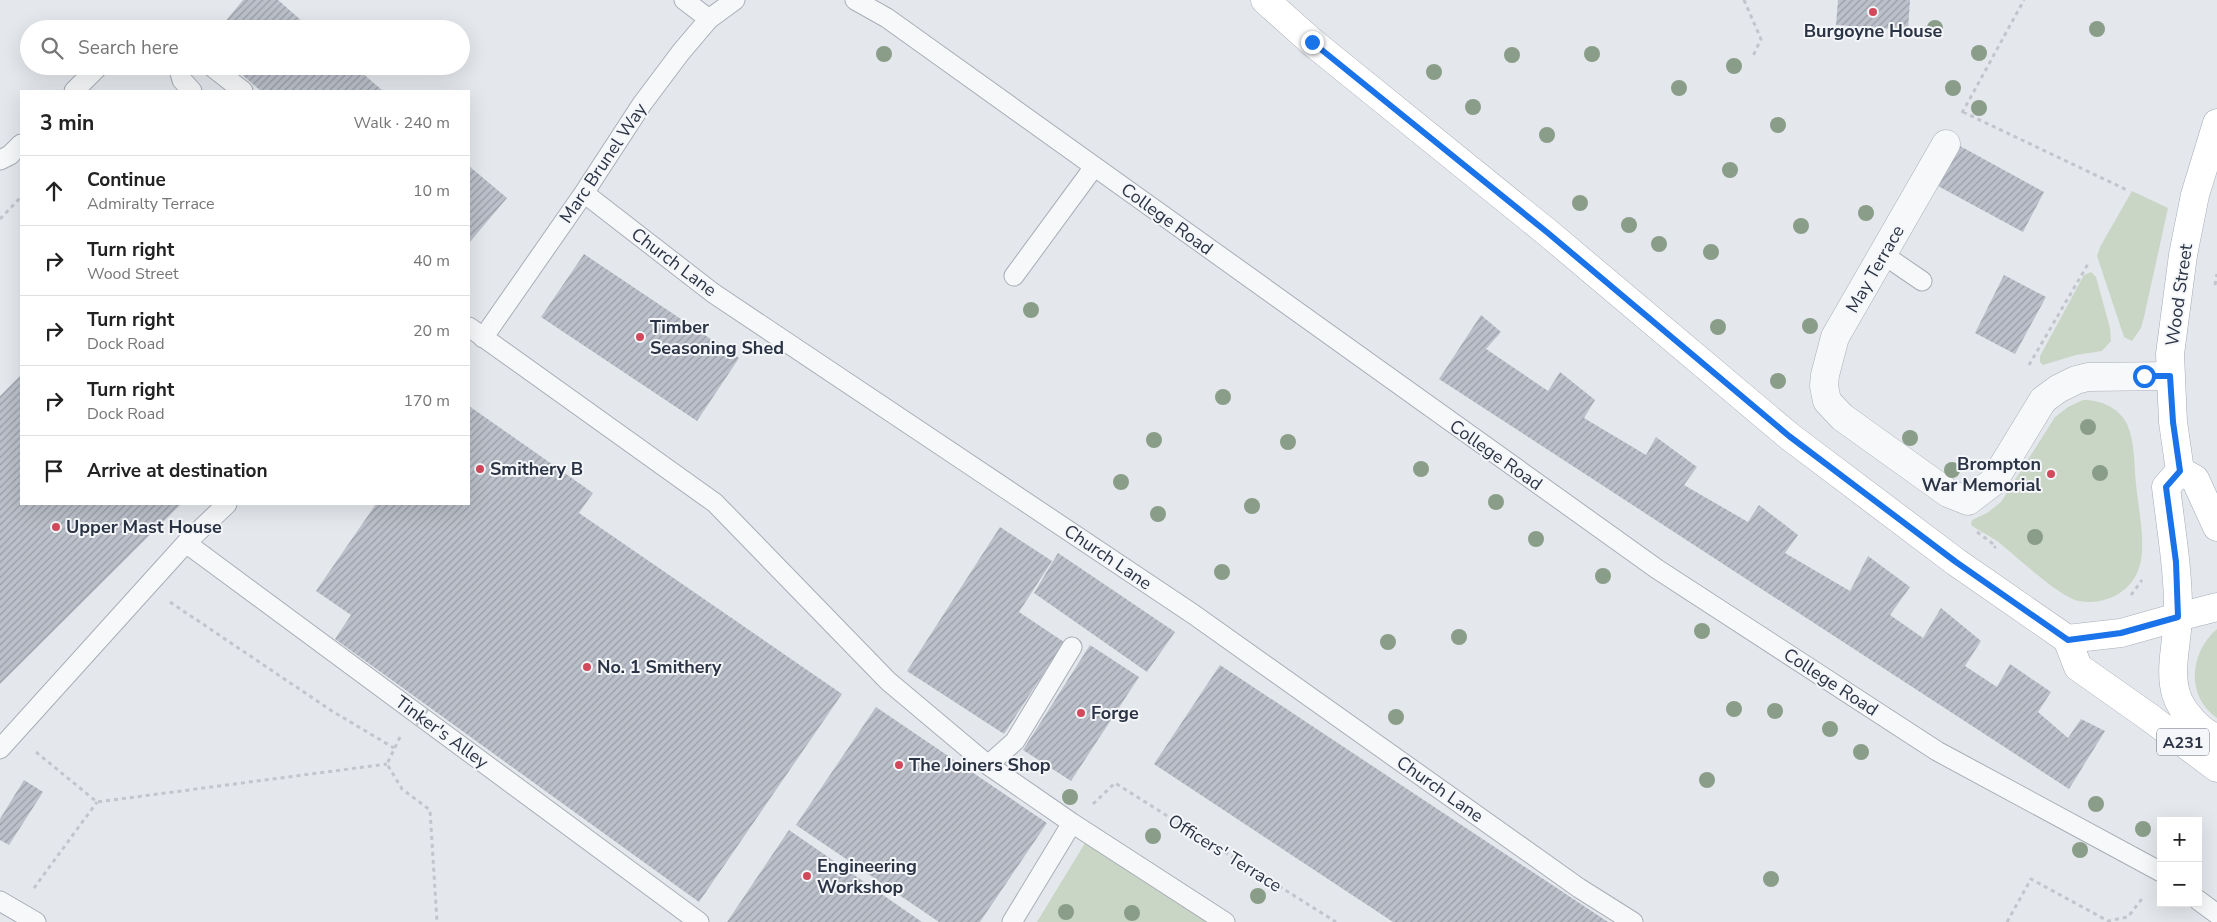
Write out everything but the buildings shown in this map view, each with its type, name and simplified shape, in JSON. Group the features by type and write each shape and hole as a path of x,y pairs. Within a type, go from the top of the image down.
{"street":[{"path":"1265,0 1312,42 1548,233 1789,436 1956,562 2068,640 2078,667 2148,717 2207,732"},
{"name":"Wood Street","path":"2180,471 2173,422 2170,354 2183,256 2195,195 2216,124"},
{"name":"May Terrace","path":"1946,144 1884,255 1835,337 1825,375 1827,401 1842,416 1948,493 1968,502 1993,482 2035,410 2053,392 2076,380 2088,377 2170,376"},
{"path":"2207,732 2176,695 2174,670 2178,617 2176,562 2166,487 2180,471 2195,479 2217,527"},
{"path":"2068,640 2121,633 2217,607"},
{"name":"A231","path":"2148,717 2217,768"}],"lane":[{"path":"684,0 709,19"},
{"name":"Marc Brunel Way","path":"476,332 584,193 642,104 680,52 709,19 735,0"},
{"name":"College Road","path":"855,0 887,18 1657,569 1937,751 2157,870"},
{"path":"75,90 90,75"},
{"path":"181,75 182,80 191,90"},
{"path":"223,75 242,90"},
{"path":"0,160 20,145"},
{"path":"1014,276 1094,167"},
{"name":"Church Lane","path":"584,193 713,293 1193,614 1579,888 1633,922"},
{"path":"1884,255 1922,281"},
{"path":"476,332 715,503 888,681 988,765 1072,823 1225,922"},
{"path":"0,748 186,543 226,505"},
{"name":"Tinker's Alley","path":"186,543 699,922"},
{"path":"988,765 1015,741 1072,647"},
{"path":"1012,922 1072,823"},
{"path":"0,901 36,922"},
{"path":"2202,903 2217,914"}],"path":[{"path":"1744,0 1761,39 1753,56"},
{"path":"1946,144 2024,0"},
{"path":"1963,112 2127,190"},
{"path":"0,219 20,198"},
{"path":"2029,365 2088,264"},
{"name":"Wood Street","path":"2214,293 2217,274"},
{"path":"2124,599 2131,595 2145,577"},
{"path":"147,586 332,711 394,748"},
{"path":"416,726 429,708"},
{"path":"14,734 97,802"},
{"path":"387,764 400,735"},
{"path":"17,912 97,802 387,764"},
{"path":"387,764 402,789 430,810 437,922"},
{"name":"Officers' Terrace","path":"1115,783 1336,922"},
{"path":"2007,922 2031,879 2108,921 2128,918 2150,888"}],"green space":[{"path":"2132,191 2168,208 2144,317 2141,328 2132,341 2124,337 2097,256 2100,247"},
{"path":"2091,272 2096,277 2110,328 2111,341 2102,351 2076,355 2043,365 2040,362 2040,356 2084,275"},
{"path":"2083,400 2096,401 2114,409 2124,418 2130,431 2142,541 2141,560 2133,580 2119,594 2100,601 2090,602 2070,598 2060,592 1997,541 1971,525 1972,520 1987,513 2001,502 2055,417 2068,407"},
{"path":"2217,629 2217,718 2207,709 2200,698 2195,674 2201,650"},
{"path":"1085,843 1208,922 1037,922"}],"place":[{"name":"Burgoyne House","path":"1873,12"},
{"name":"Timber Seasoning Shed","path":"640,337"},
{"name":"Smithery B","path":"480,469"},
{"name":"Brompton War Memorial","path":"2051,474"},
{"name":"Upper Mast House","path":"56,527"},
{"name":"No. 1 Smithery","path":"587,667"},
{"name":"Forge","path":"1081,713"},
{"name":"The Joiners Shop","path":"899,765"},
{"name":"Engineering Workshop","path":"807,876"}],"route":[{"path":"1312,42 1548,233 1789,436 1956,562 2068,640 2121,633 2178,617 2176,562 2166,487 2180,471 2173,422 2170,376 2144,376"}]}
